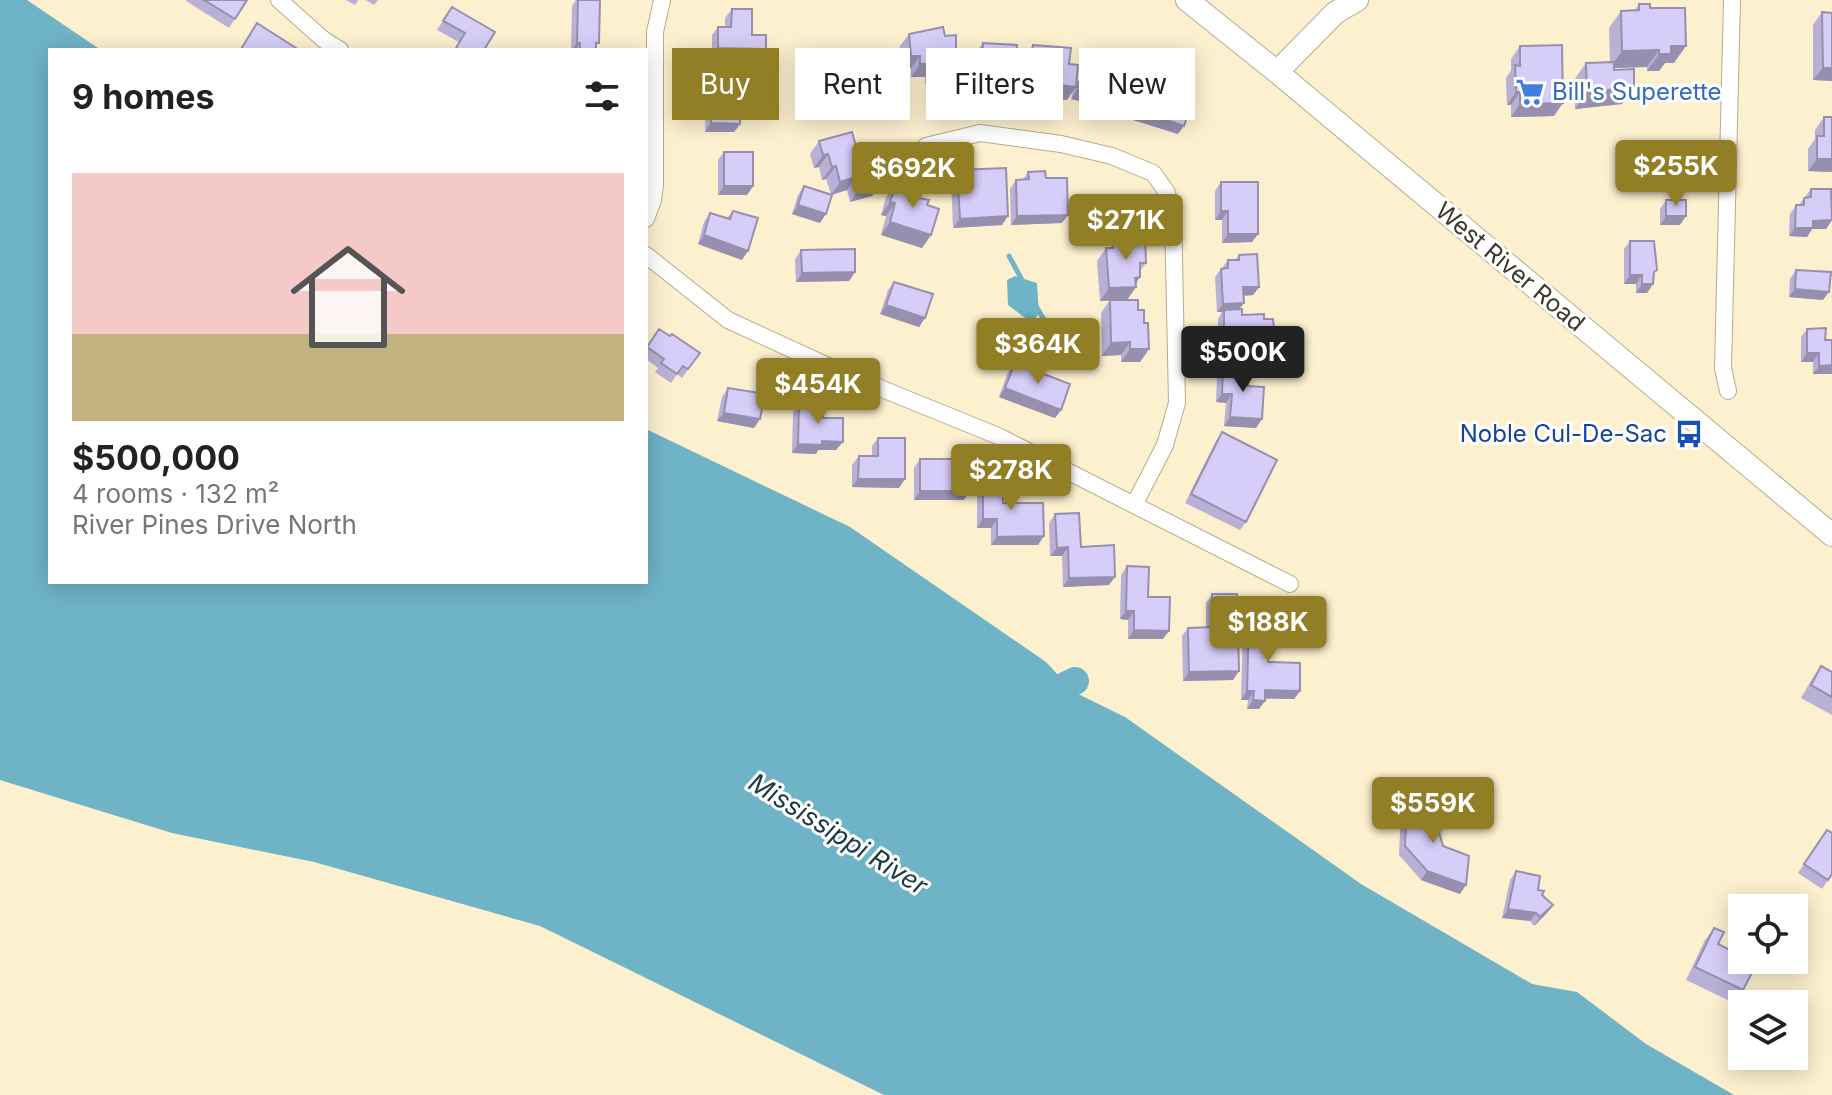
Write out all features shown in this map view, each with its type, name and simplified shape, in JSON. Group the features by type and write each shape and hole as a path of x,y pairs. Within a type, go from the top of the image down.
{"main road":[{"name":"West River Road","path":"1187,0 1832,535"},
{"path":"1277,72 1335,13 1357,0"}],"street":[{"path":"279,0 337,48"},
{"path":"648,214 655,184 655,32 662,0"},
{"path":"1728,391 1723,368 1732,0"},
{"path":"926,146 980,133 1061,144 1112,156 1153,173 1166,191 1173,211 1177,403 1165,445 1134,505"},
{"path":"648,257 728,320 843,373 998,436 1290,584"}],"water":[{"name":"Mississippi River","path":"0,0 27,0 98,48 48,48 48,584 648,584 648,430 850,527 1046,662 1074,692 1125,717 1361,884 1532,984 1577,992 1646,1044 1734,1095 884,1095 540,926 314,862 172,833 0,780"},
{"path":"1015,276 1037,283 1039,313 1032,323 1008,305 1007,280"}],"building":[{"path":"204,0 247,0 235,19"},
{"path":"578,0 600,0 599,43 596,43 596,48 580,48 580,43 577,43"},
{"path":"1639,4 1650,4 1650,8 1685,8 1686,46 1671,46 1671,54 1659,54 1659,50 1622,51 1621,11 1639,10"},
{"path":"452,7 495,32 485,48 456,48 465,33 443,21"},
{"path":"732,9 752,9 752,35 766,35 766,48 718,48 718,27 731,27"},
{"path":"1822,12 1832,13 1832,68 1823,68"},
{"path":"257,23 296,48 242,48"},
{"path":"943,27 945,36 956,35 956,48 926,48 926,64 920,64 920,56 911,56 909,34"},
{"path":"983,43 1017,45 1017,48 983,48"},
{"path":"1033,45 1071,48 1069,64 1078,65 1076,87 1063,86 1063,48 1033,48"},
{"name":"Bill's Superette","path":"1562,45 1563,103 1520,104 1520,92 1516,92 1515,65 1520,66 1520,46"},
{"path":"1614,62 1614,70 1634,69 1634,87 1587,92 1586,63"},
{"path":"1824,117 1832,117 1832,159 1817,159 1817,136 1824,136"},
{"path":"711,120 740,120 740,124 711,123"},
{"path":"1166,120 1186,120 1184,126"},
{"path":"852,132 860,160 873,157 881,183 859,189 856,177 840,182 836,166 832,167 828,154 823,155 819,141"},
{"path":"724,152 753,152 753,186 724,186"},
{"path":"1006,168 1008,216 960,219 957,170"},
{"path":"1045,171 1046,178 1067,178 1068,215 1017,216 1016,180 1029,179 1028,172"},
{"path":"1221,182 1258,182 1258,234 1228,234 1228,211 1221,211"},
{"path":"896,184 921,191 919,198 929,200 927,205 939,209 931,235 890,222 895,203 890,202"},
{"path":"804,186 832,195 826,214 798,205"},
{"path":"1811,189 1831,189 1832,220 1813,221 1813,228 1795,228 1796,205 1804,205 1804,198 1811,197"},
{"path":"1125,198 1125,207 1133,207 1134,235 1084,236 1084,199"},
{"path":"1666,200 1686,200 1686,216 1666,216"},
{"path":"733,211 758,218 748,251 704,235 710,213 730,219"},
{"path":"1145,236 1146,263 1140,263 1140,277 1135,278 1136,287 1109,288 1106,248 1113,248 1113,243 1124,243 1124,238"},
{"path":"1630,241 1654,241 1657,270 1653,284 1642,284 1642,275 1630,275"},
{"path":"855,249 855,272 802,273 801,250"},
{"path":"1257,254 1259,287 1243,287 1244,303 1223,304 1221,269 1228,268 1228,260 1239,260 1239,255"},
{"path":"1796,270 1831,272 1829,292 1795,289"},
{"path":"894,282 933,294 925,318 886,305"},
{"path":"1110,300 1138,300 1138,310 1144,310 1144,323 1148,323 1149,349 1130,349 1130,342 1111,343"},
{"path":"1242,309 1242,315 1264,314 1264,319 1273,319 1274,329 1265,329 1265,349 1259,350 1259,357 1233,358 1232,332 1224,332 1224,310"},
{"path":"1826,328 1825,340 1832,340 1832,365 1819,366 1819,353 1807,353 1807,329"},
{"path":"659,329 700,353 688,369 683,366 677,374 661,363 664,359 648,346"},
{"path":"1015,363 1070,384 1061,410 1005,388"},
{"path":"1223,368 1249,370 1248,386 1264,387 1262,419 1230,417 1232,394 1222,394"},
{"path":"728,388 765,394 760,419 724,413"},
{"path":"799,403 823,404 823,418 843,418 843,442 798,444"},
{"path":"1222,432 1277,460 1246,522 1191,494"},
{"path":"878,438 905,438 905,479 858,479 859,456 878,456"},
{"path":"920,459 970,459 970,491 920,491"},
{"path":"983,476 1003,476 1003,503 1043,503 1044,536 997,537 997,519 983,519"},
{"path":"1079,513 1081,547 1114,545 1115,577 1069,578 1068,547 1057,548 1055,514"},
{"path":"1127,566 1149,567 1148,597 1170,597 1169,631 1134,630 1134,611 1126,611"},
{"path":"1212,594 1237,594 1239,671 1189,672 1188,628 1213,627"},
{"path":"1249,618 1269,618 1268,662 1300,663 1300,691 1265,690 1265,701 1253,700 1254,691 1247,691"},
{"path":"1821,666 1832,672 1832,697 1811,685"},
{"path":"1407,803 1431,804 1443,846 1469,856 1466,885 1427,871 1405,846"},
{"path":"1827,830 1832,833 1832,874 1828,880 1804,864"},
{"path":"1516,871 1540,876 1538,890 1544,891 1542,895 1553,905 1540,917 1536,913 1508,909"},
{"path":"1714,928 1724,932 1718,944 1728,949 1728,974 1751,974 1743,990 1695,967"}],"waterway":[{"path":"1009,256 1022,280"},
{"path":"1036,306 1051,332"},
{"path":"1032,702 1075,681"}],"place":[{"name":"Bill's Superette","path":"1530,92"},
{"name":"Noble Cul-De-Sac","path":"1689,434"}]}
